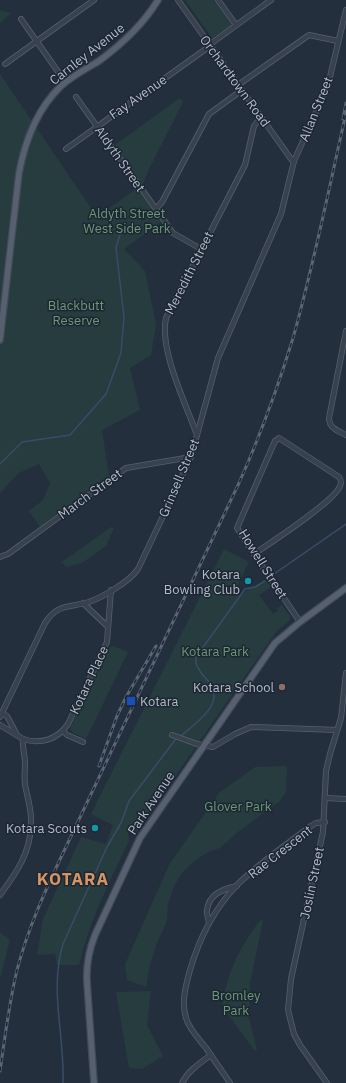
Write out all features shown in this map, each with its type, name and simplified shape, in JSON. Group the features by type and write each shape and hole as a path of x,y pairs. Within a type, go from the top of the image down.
{"main road":[{"name":"Carnley Avenue","path":"0,340 19,173 24,151 32,129 43,108 61,86 123,43 139,26 158,0"},
{"name":"Park Avenue","path":"94,1083 87,974 92,943 134,847 272,647 300,622 346,588"}],"street":[{"path":"4,64 94,0"},
{"name":"Orchardtown Road","path":"178,0 291,159 294,161"},
{"path":"218,0 236,25"},
{"name":"Fay Avenue","path":"66,149 271,0"},
{"name":"Allan Street","path":"294,161 328,85 346,10"},
{"path":"21,20 59,73"},
{"path":"238,85 309,36 338,41"},
{"path":"156,210 162,202 209,114 242,90"},
{"name":"Aldyth Street","path":"76,97 174,235 201,249"},
{"name":"Meredith Street","path":"198,436 172,368 165,341 164,328 166,318 245,165 254,126 261,117"},
{"name":"Grinsell Street","path":"1,715 48,618 62,607 96,599 137,571 191,457 198,436 218,358 281,214 294,161"},
{"path":"346,331 344,352 329,418 329,422 332,426 346,435"},
{"name":"Howell Street","path":"300,622 238,528 277,438 281,438 344,482"},
{"name":"March Street","path":"0,557 8,554 126,468 191,457"},
{"path":"254,554 323,506 344,482"},
{"name":"Kotara Place","path":"63,731 68,724 105,649 107,642 111,590"},
{"path":"83,603 108,627"},
{"name":"Joslin Street","path":"328,1083 300,1045 293,1030 288,1010 292,979 323,832 327,767 341,718 346,673"},
{"path":"1,715 7,716 17,735"},
{"path":"0,725 24,739 43,741 55,737 63,731 83,742"},
{"path":"172,735 204,746 214,747 235,734 251,727 337,730"},
{"path":"0,895 23,862 28,848 31,832 32,823 30,805 24,779 24,739"},
{"path":"325,798 346,799"},
{"name":"Rae Crescent","path":"230,1083 191,1029 186,1019 184,1000 194,958 209,923 222,903 237,886 265,860 311,826 316,823 324,822"},
{"name":"Rae Crescent","path":"209,923 207,910 212,896 223,889 237,886"},
{"path":"182,1083 185,1077 194,1068 211,1055"}],"green space":[{"path":"185,0 214,0 232,25 212,38"},
{"path":"0,10 11,13 0,23"},
{"name":"Blackbutt Reserve","path":"0,74 97,217 140,186 112,147 180,98 183,102 141,188 164,220 124,249 145,271 156,324 151,355 130,368 140,410 102,430 109,475 40,527 29,511 43,500 50,483 39,464 19,473 0,493"},
{"path":"111,527 114,528 106,546 82,563 66,567 62,562"},
{"name":"Kotara Park","path":"224,549 249,562 234,593 240,596 249,589 267,581 271,587 259,595 273,614 278,611 277,608 282,605 290,616 290,620 276,632 134,835 128,832 129,841 94,917 79,965 57,965 55,954 37,955 43,919 81,837 106,844 113,825 91,814"},
{"path":"113,646 128,652 86,739 73,733 70,728 109,648"},
{"name":"Glover Park","path":"287,766 286,792 280,801 238,832 220,848 210,851 194,861 182,873 174,886 168,904 167,921 157,943 150,964 146,987 127,980 125,964 169,865 219,793 255,767"},
{"name":"Bromley Park","path":"261,919 263,921 250,983 249,1018 257,1050 254,1050 222,1006 224,993 231,970 246,940"},
{"path":"0,932 10,940 0,979"},
{"path":"151,991 147,1025 163,1056 142,1069 129,1068 116,992"}],"waterway":[{"path":"0,464 22,442 70,435 106,394 121,353 124,317 116,248 121,231"},
{"path":"274,574 346,524"},
{"path":"181,736 205,714 213,701 214,694 212,686 198,668 196,657 245,589 255,587 265,581"},
{"path":"63,1083 62,1048 57,996 57,979 63,944 107,847 121,823 129,801 175,740"}],"railway":[{"path":"343,119 346,103"},
{"path":"0,1071 14,982 21,954 38,909 64,851 239,483 275,393 293,338 308,282 346,113"},
{"path":"99,766 117,716 126,697 156,646"}],"place":[{"name":"Kotara Bowling Club","path":"248,581"},
{"name":"Kotara School","path":"282,687"},
{"name":"Kotara","path":"131,701"},
{"name":"Kotara Scouts","path":"95,828"}],"district":[{"name":"KOTARA","path":"73,879"}],"park label":[{"name":"Aldyth Street West Side Park","path":"127,220"}]}
